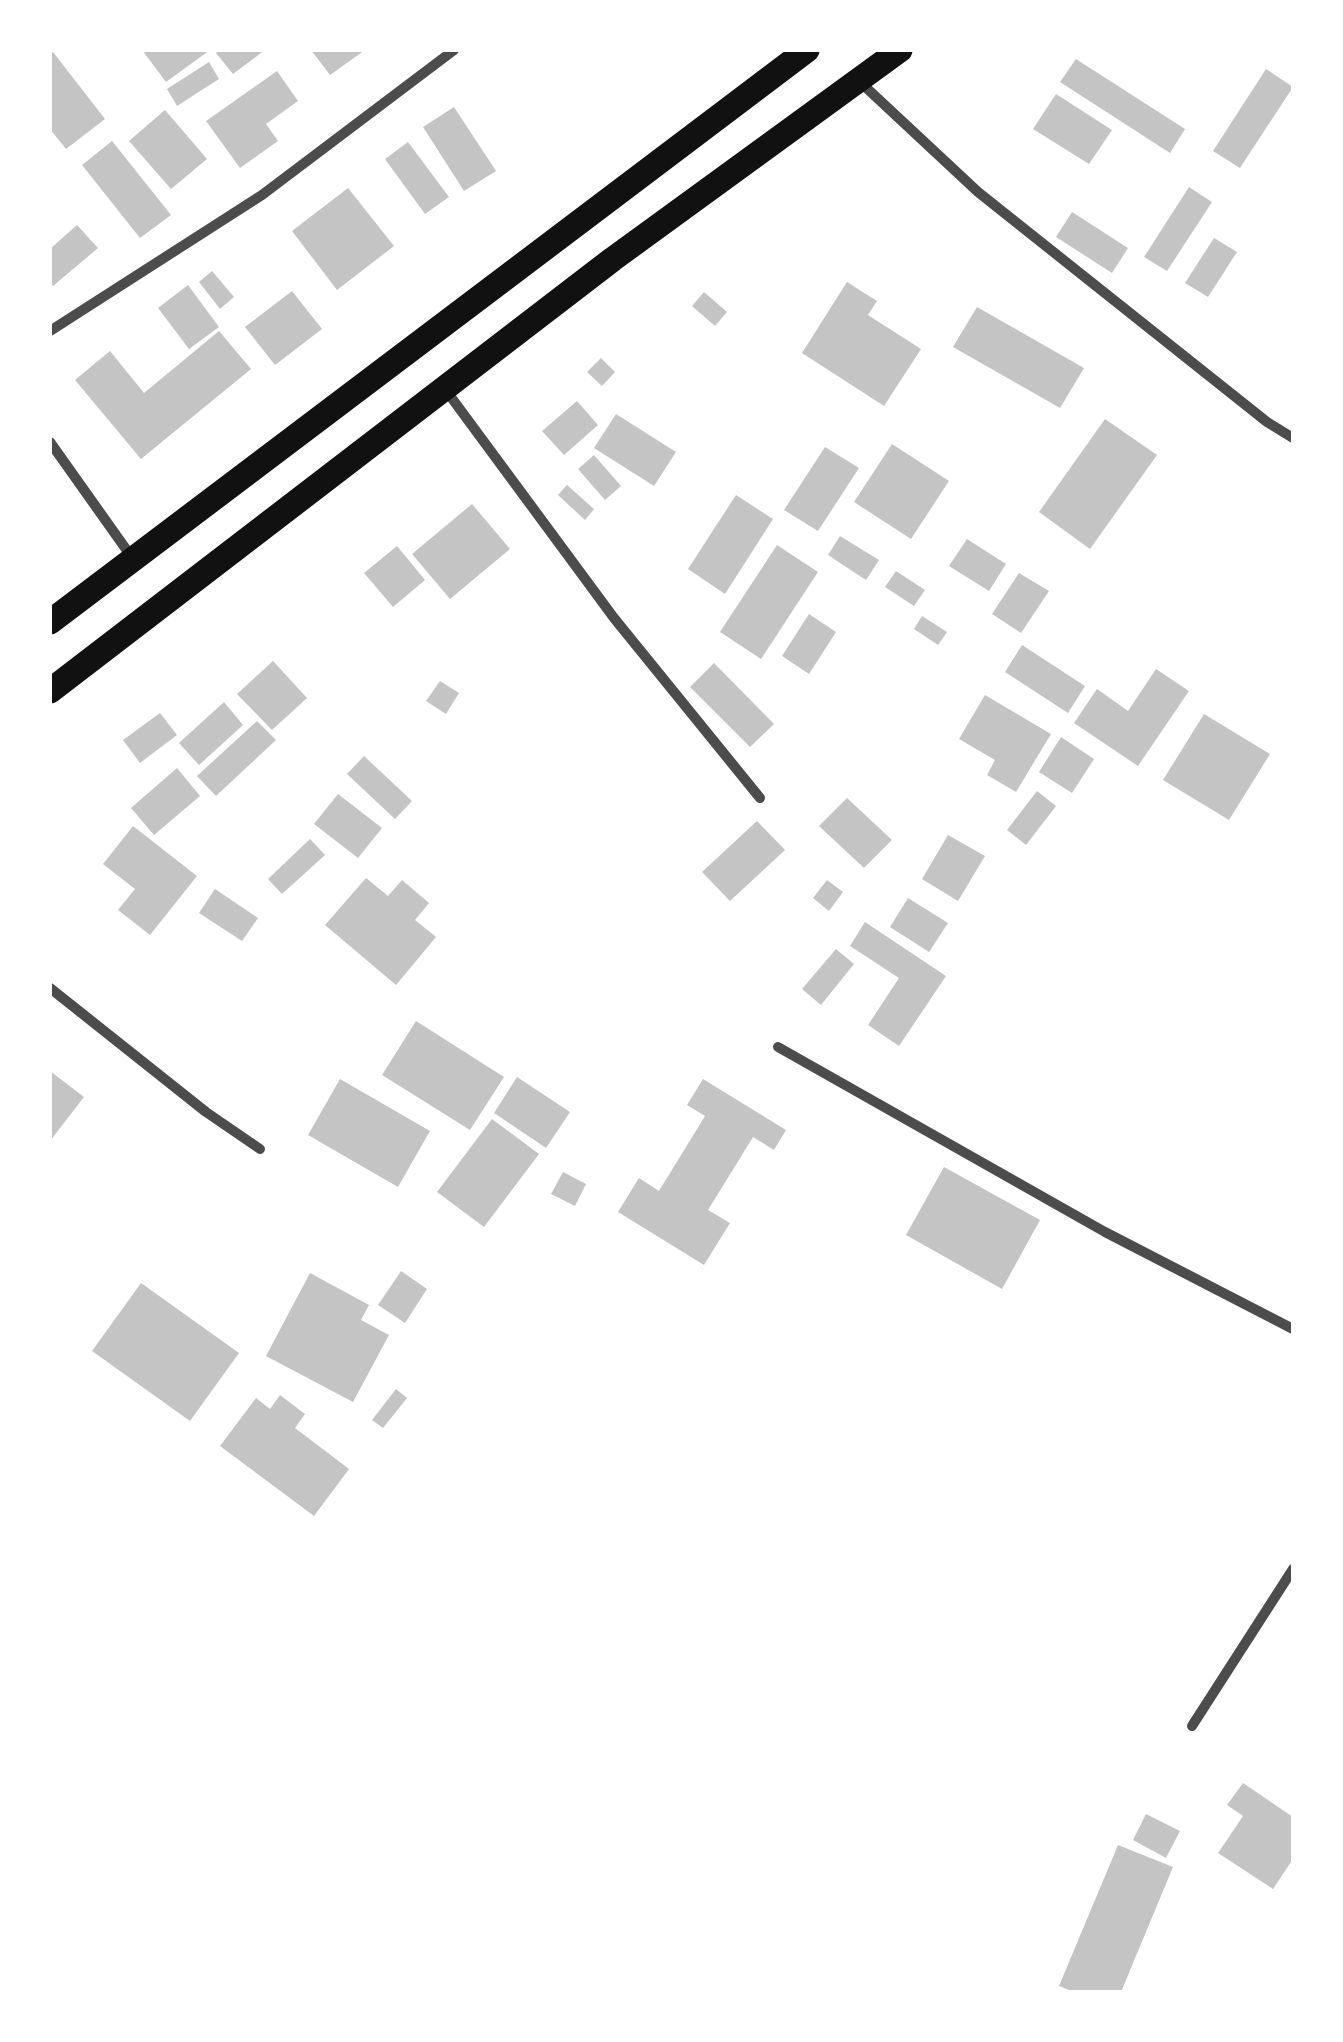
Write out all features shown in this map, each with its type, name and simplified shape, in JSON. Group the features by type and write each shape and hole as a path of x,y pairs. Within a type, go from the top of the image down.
{"main road":[{"path":"50,622 807,50"},
{"path":"50,691 614,260 900,50"}],"street":[{"path":"50,331 262,195 454,50"},
{"path":"858,80 978,192 1293,438"},
{"path":"445,388 614,618 760,798"},
{"path":"50,442 133,559"},
{"path":"50,988 206,1112 260,1149"},
{"path":"778,1047 1090,1224 1293,1329"},
{"path":"1192,1726 1293,1569"}],"building":[{"path":"142,50 210,50 166,82"},
{"path":"265,50 233,74 216,53"},
{"path":"311,50 365,50 330,75"},
{"path":"53,52 105,119 66,149 50,129"},
{"path":"1076,59 1185,129 1170,153 1060,82"},
{"path":"209,62 219,79 177,106 167,89"},
{"path":"1266,69 1293,87 1240,168 1213,151"},
{"path":"277,71 298,101 266,124 278,141 240,168 206,121"},
{"path":"1056,94 1112,130 1089,164 1033,129"},
{"path":"454,107 496,171 464,191 423,127"},
{"path":"165,110 207,159 171,189 129,141"},
{"path":"112,141 171,215 140,238 82,165"},
{"path":"408,142 449,197 425,214 385,159"},
{"path":"1189,187 1212,202 1167,271 1144,257"},
{"path":"348,188 394,246 337,290 292,231"},
{"path":"1072,212 1128,248 1112,273 1056,237"},
{"path":"77,225 98,248 53,286 50,249"},
{"path":"1214,238 1237,252 1208,297 1185,283"},
{"path":"212,271 234,297 220,309 199,282"},
{"path":"847,282 877,301 868,315 921,349 884,406 802,353"},
{"path":"188,285 219,327 189,349 158,308"},
{"path":"292,291 322,329 275,365 245,327"},
{"path":"704,292 727,312 715,326 692,306"},
{"path":"977,307 1084,368 1060,408 953,347"},
{"path":"219,331 251,369 141,459 75,380 110,351 144,393"},
{"path":"601,358 615,372 602,386 587,372"},
{"path":"577,401 598,425 564,455 542,431"},
{"path":"616,414 676,452 654,486 594,448"},
{"path":"1105,419 1157,455 1090,549 1039,512"},
{"path":"892,444 949,481 911,539 854,502"},
{"path":"825,447 859,468 818,531 784,510"},
{"path":"594,455 621,486 605,500 578,469"},
{"path":"567,485 594,509 585,520 558,495"},
{"path":"736,495 773,519 725,594 688,569"},
{"path":"472,504 510,549 450,599 412,554"},
{"path":"840,536 879,560 866,580 828,555"},
{"path":"967,539 1006,564 989,591 949,566"},
{"path":"777,545 818,572 761,659 720,632"},
{"path":"397,546 425,580 393,607 364,573"},
{"path":"896,571 925,590 914,606 885,587"},
{"path":"1019,573 1049,591 1021,633 992,614"},
{"path":"809,614 836,632 809,674 782,656"},
{"path":"922,616 947,632 938,645 914,629"},
{"path":"1022,645 1085,686 1068,713 1005,672"},
{"path":"273,661 307,698 272,730 237,694"},
{"path":"714,663 774,724 750,747 690,687"},
{"path":"1156,669 1189,691 1138,766 1074,723 1097,689 1128,711"},
{"path":"440,681 459,693 446,714 426,701"},
{"path":"985,695 1051,734 1016,792 987,775 995,760 959,739"},
{"path":"224,702 243,725 199,765 179,743"},
{"path":"160,713 177,735 140,763 123,740"},
{"path":"1204,714 1270,754 1229,820 1163,780"},
{"path":"257,721 276,740 216,796 197,776"},
{"path":"1061,737 1094,759 1072,793 1039,772"},
{"path":"364,756 412,801 395,819 347,774"},
{"path":"177,768 200,796 154,835 131,808"},
{"path":"1037,791 1056,806 1026,845 1007,830"},
{"path":"338,794 382,828 358,858 314,824"},
{"path":"847,798 892,840 864,868 819,826"},
{"path":"757,821 785,850 730,901 702,872"},
{"path":"133,826 197,876 150,935 118,910 135,889 103,864"},
{"path":"948,835 985,856 958,901 922,879"},
{"path":"310,839 325,855 282,894 268,879"},
{"path":"366,878 388,896 402,880 429,903 415,920 436,937 396,985 325,925"},
{"path":"827,880 843,892 829,911 813,898"},
{"path":"215,889 258,918 242,941 199,913"},
{"path":"908,898 948,923 929,952 890,927"},
{"path":"865,922 946,976 899,1046 868,1025 899,978 850,946"},
{"path":"836,949 854,964 821,1005 802,989"},
{"path":"416,1021 504,1077 470,1130 382,1075"},
{"path":"50,1071 84,1097 50,1141"},
{"path":"517,1077 570,1112 546,1148 494,1113"},
{"path":"340,1079 430,1131 398,1187 308,1135"},
{"path":"703,1079 786,1130 774,1150 753,1137 708,1210 730,1223 704,1265 618,1212 639,1178 659,1191 705,1116 687,1105"},
{"path":"492,1119 539,1154 484,1227 437,1192"},
{"path":"944,1167 1040,1220 1002,1289 906,1235"},
{"path":"563,1172 586,1184 575,1206 551,1194"},
{"path":"401,1271 427,1289 405,1323 378,1305"},
{"path":"310,1273 369,1305 361,1320 389,1335 353,1402 266,1356"},
{"path":"141,1283 239,1353 190,1421 92,1351"},
{"path":"396,1389 407,1398 383,1428 372,1420"},
{"path":"280,1395 305,1414 295,1428 349,1469 314,1516 220,1446 256,1398 270,1409"},
{"path":"1243,1783 1293,1817 1293,1859 1273,1889 1218,1853 1243,1816 1227,1805"},
{"path":"1146,1814 1180,1831 1166,1858 1133,1840"},
{"path":"1118,1845 1173,1867 1121,1992 1074,1992 1059,1986"}]}
